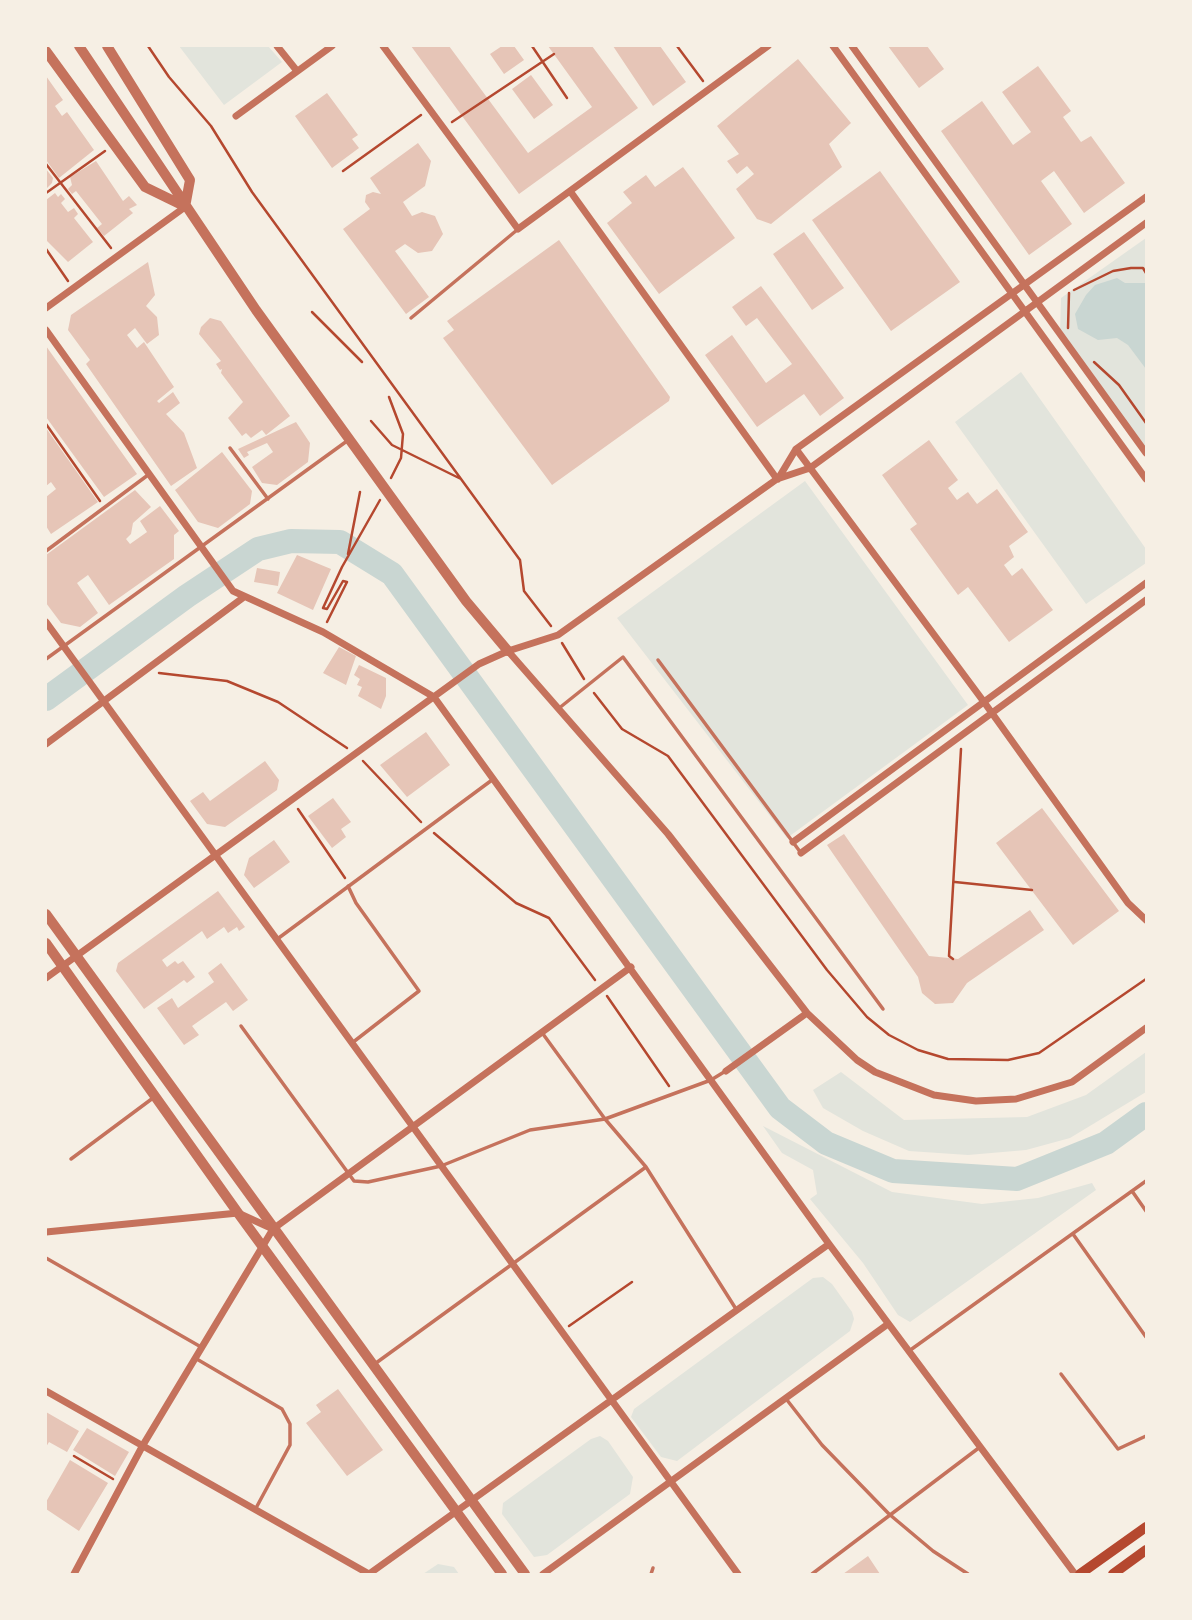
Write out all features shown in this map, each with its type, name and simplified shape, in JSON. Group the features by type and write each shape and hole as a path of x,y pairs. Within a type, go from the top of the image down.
{"main road":[{"path":"1077,1574 1146,1527"},
{"path":"1113,1574 1146,1550"}],"street":[{"path":"79,46 185,207 466,601 668,834 807,1013 857,1060 894,1082 934,1095 976,1101 1025,1097 1072,1082 1146,1027"},
{"path":"46,307 185,207 190,180 107,46"},
{"path":"277,46 297,71"},
{"path":"236,116 332,46"},
{"path":"383,46 518,229 768,46"},
{"path":"833,46 1146,479"},
{"path":"852,46 1146,453"},
{"path":"46,51 145,187 185,207"},
{"path":"570,191 777,479"},
{"path":"777,479 796,449 1026,286 1146,197"},
{"path":"46,978 478,664 508,650 558,635 777,479 810,468 1146,223"},
{"path":"46,330 230,587 244,597 323,632 434,697 829,1244 1077,1574"},
{"path":"796,449 1128,902 1146,920"},
{"path":"793,842 1146,583"},
{"path":"46,744 244,597"},
{"path":"801,853 1146,600"},
{"path":"46,622 738,1574"},
{"path":"46,914 525,1574"},
{"path":"46,943 238,1213 502,1574"},
{"path":"74,1574 143,1446 273,1228 543,1034 631,967"},
{"path":"726,1070 807,1013"},
{"path":"46,1232 238,1213 273,1228"},
{"path":"46,1391 369,1574 829,1244"},
{"path":"543,1574 888,1324"}],"lane":[{"path":"411,318 518,229"},
{"path":"46,659 348,439"},
{"path":"230,448 268,499"},
{"path":"46,551 148,475"},
{"path":"558,709 623,657 883,1009"},
{"path":"658,660 801,853"},
{"path":"276,940 494,779"},
{"path":"348,886 356,903 419,991 352,1044"},
{"path":"241,1026 354,1181 368,1182 440,1166 530,1130 605,1119 711,1080 726,1070"},
{"path":"543,1034 605,1119 646,1167 737,1310"},
{"path":"71,1159 156,1096"},
{"path":"373,1365 646,1167"},
{"path":"909,1351 1146,1181"},
{"path":"1132,1191 1146,1211"},
{"path":"1073,1234 1146,1337"},
{"path":"46,1258 201,1347"},
{"path":"195,1358 282,1409 290,1424 290,1445 256,1508"},
{"path":"1061,1374 1118,1449 1146,1436"},
{"path":"786,1398 822,1446 889,1514 968,1574"},
{"path":"812,1574 980,1447"},
{"path":"651,1574 653,1569"}],"path":[{"path":"148,46 211,126 253,192 520,560 524,591 539,611"},
{"path":"532,46 567,98"},
{"path":"677,46 709,89"},
{"path":"443,128 554,54"},
{"path":"343,171 430,109"},
{"path":"46,192 113,145"},
{"path":"46,164 118,256"},
{"path":"46,250 73,288"},
{"path":"1066,339 1070,321 1069,292 1113,271 1143,268 1146,273"},
{"path":"312,312 362,362"},
{"path":"1092,359 1119,385 1146,423"},
{"path":"387,486 401,458 403,434 388,397"},
{"path":"371,421 392,445 461,479"},
{"path":"46,424 104,507"},
{"path":"348,557 360,492"},
{"path":"323,632 347,582 343,581 327,609 323,608 381,498"},
{"path":"571,657 588,685 622,729 668,756 827,970 867,1017 889,1035 948,1059 1008,1060 1039,1053 1146,979"},
{"path":"145,672 227,681 278,702 356,753 427,828 516,903 550,918 674,1093"},
{"path":"953,959 949,956 962,735"},
{"path":"291,800 336,860 348,886"},
{"path":"954,882 1032,890"},
{"path":"561,1332 632,1282"},
{"path":"74,1456 124,1485"}],"shaded area":[{"path":"179,46 268,46 282,62 224,105"},
{"path":"1146,238 1146,451 1060,332 1061,298"},
{"path":"1117,278 1125,283 1146,283 1146,369 1128,345 1117,338 1098,340 1078,329 1075,314 1086,295 1095,285"},
{"path":"1021,372 1146,549 1146,563 1086,604 955,422"},
{"path":"805,481 968,705 787,838 617,618"},
{"path":"1146,1052 1146,1092 1070,1138 1026,1150 968,1155 909,1151 863,1131 823,1108 813,1090 841,1072 904,1120 1027,1117 1086,1095"},
{"path":"763,1126 892,1192 982,1204 1038,1198 1092,1183 1096,1190 910,1322 898,1315 863,1263 810,1199 817,1194 813,1170 782,1153"},
{"path":"823,1277 832,1284 852,1312 854,1319 850,1331 677,1461 661,1457 631,1417 634,1409 813,1278"},
{"path":"600,1436 608,1441 633,1477 630,1494 547,1555 534,1557 502,1514 503,1503 591,1439"},
{"path":"438,1564 454,1567 459,1574 423,1574"}],"building":[{"path":"411,46 449,46 528,153 592,107 548,46 592,46 638,108 519,194"},
{"path":"502,46 514,46 524,60 504,74 490,54"},
{"path":"613,46 660,46 686,82 653,106"},
{"path":"888,46 927,46 944,69 919,88"},
{"path":"798,59 851,123 829,144 842,167 771,224 757,219 736,189 754,174 747,166 737,174 727,161 739,154 717,126"},
{"path":"1038,66 1071,111 1063,117 1081,142 1091,136 1125,183 1084,213 1054,171 1041,181 1072,224 1029,255 941,131 982,101 1013,145 1031,132 1002,92"},
{"path":"531,75 553,105 534,119 512,89"},
{"path":"46,76 63,100 55,106 62,116 67,112 94,150 59,178 46,160"},
{"path":"327,93 358,135 352,139 359,148 332,168 295,116"},
{"path":"418,143 431,161 425,186 403,202 412,216 422,212 435,216 443,234 432,251 418,253 405,244 395,251 429,297 406,314 343,229 370,209 365,202 366,195 373,192 381,194 370,178"},
{"path":"96,161 123,201 129,196 137,205 129,209 133,213 104,236 97,228 102,224 76,191 72,194 68,189 72,185 70,177"},
{"path":"683,167 735,238 659,294 607,223 632,203 623,192 646,175 655,187"},
{"path":"46,169 53,178 46,189"},
{"path":"880,171 960,282 891,331 812,220"},
{"path":"55,193 58,197 61,194 65,199 61,203 68,212 74,208 78,214 74,218 93,242 68,262 46,240 46,200"},
{"path":"804,232 844,288 812,310 773,254"},
{"path":"559,240 670,397 669,401 552,485 443,338 454,330 447,321"},
{"path":"148,262 155,295 146,306 157,317 159,335 147,344 135,328 127,335 137,348 144,342 174,387 157,401 159,403 173,392 180,403 166,414 184,433 197,468 171,486 86,364 90,360 68,330 71,315"},
{"path":"761,286 844,398 820,416 804,394 757,427 705,355 732,335 766,383 792,364 757,318 746,326 732,307"},
{"path":"210,318 221,321 290,416 266,435 262,430 251,438 246,433 242,436 228,418 243,402 216,364 221,361 199,334 201,327"},
{"path":"46,346 137,474 104,497 46,417"},
{"path":"296,422 310,443 308,462 277,485 262,483 252,467 273,452 267,443 247,452 249,455 244,458 238,449"},
{"path":"46,428 98,502 51,534 46,526 46,497 56,489 51,482 46,486"},
{"path":"929,440 958,480 948,488 957,500 968,492 977,504 997,489 1028,532 1009,546 1014,557 1004,565 1012,576 1022,568 1053,610 1009,642 968,587 958,595 910,529 917,524 882,475"},
{"path":"222,452 252,491 250,504 218,528 198,522 175,490"},
{"path":"135,490 151,507 133,523 131,534 126,539 130,544 147,532 140,521 160,506 179,531 174,535 174,559 109,605 88,575 77,583 98,613 80,627 61,623 46,603 46,555"},
{"path":"297,555 331,569 313,610 277,593"},
{"path":"257,568 280,572 278,586 254,582"},
{"path":"339,647 356,656 346,685 323,673"},
{"path":"359,665 386,678 386,696 381,709 358,696 362,687 357,685 360,679 354,675"},
{"path":"426,732 450,765 407,797 380,765"},
{"path":"265,761 279,780 277,790 225,827 207,824 190,801 203,792 210,801"},
{"path":"333,798 351,822 341,829 346,837 332,848 308,816"},
{"path":"1042,808 1119,911 1073,945 996,843"},
{"path":"844,834 929,956 958,959 1030,910 1044,930 967,983 953,1003 935,1004 922,993 918,977 827,845"},
{"path":"274,840 290,862 254,888 244,875 249,858"},
{"path":"218,891 245,927 239,931 237,927 228,933 224,927 207,939 202,931 162,960 167,967 175,961 178,964 183,961 195,977 187,983 184,980 144,1009 116,971 118,963"},
{"path":"221,963 248,1000 233,1011 226,1002 192,1026 199,1035 184,1045 157,1008 172,998 178,1008 214,982 208,973"},
{"path":"338,1389 383,1450 347,1476 306,1423 321,1412 316,1405"},
{"path":"46,1412 79,1431 67,1452 49,1442 46,1447"},
{"path":"87,1428 129,1452 115,1476 73,1450"},
{"path":"70,1460 108,1483 79,1531 46,1509 46,1502"},
{"path":"868,1556 880,1574 843,1574"}],"waterway":[{"path":"46,699 187,596 258,549 291,541 340,542 392,574 780,1108 826,1143 893,1171 1017,1179 1106,1143 1146,1114"}]}
